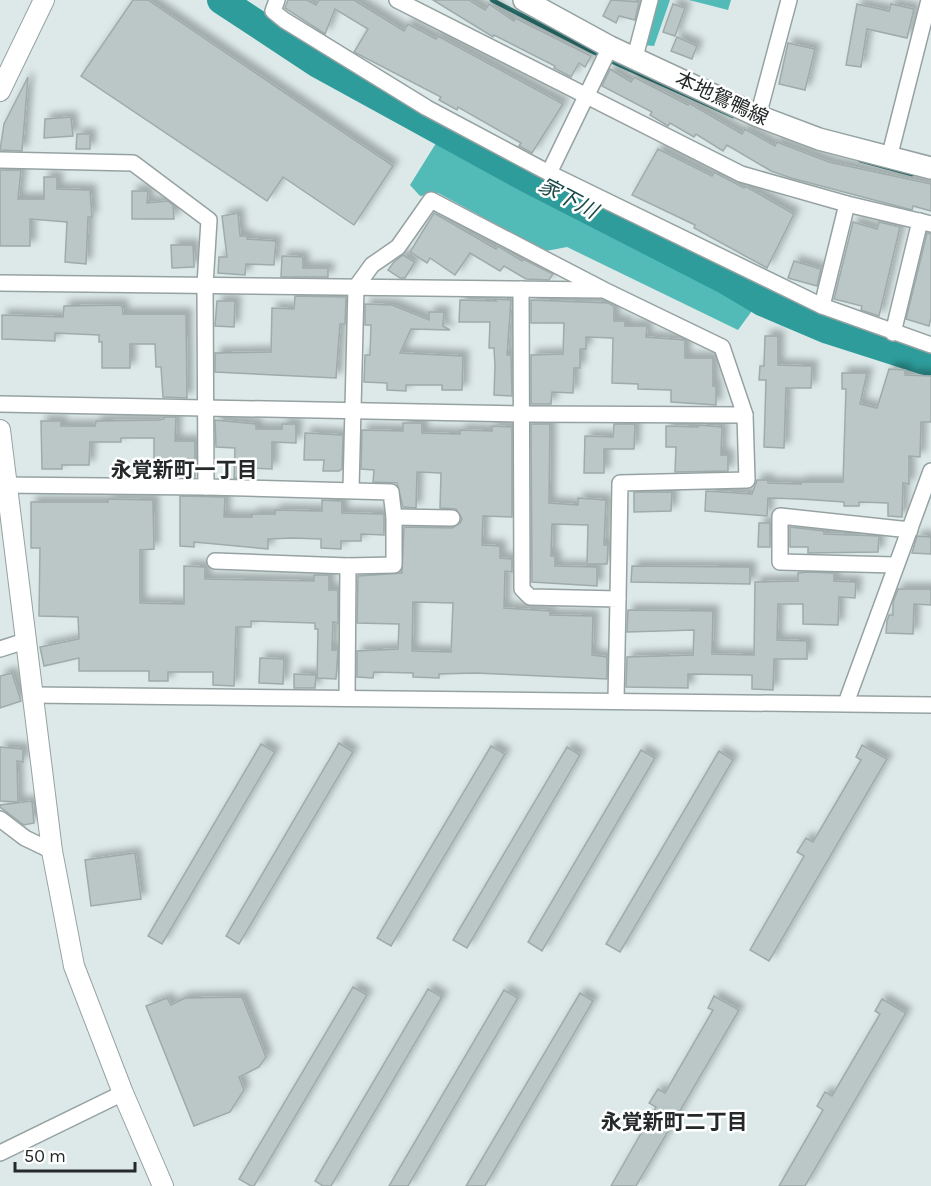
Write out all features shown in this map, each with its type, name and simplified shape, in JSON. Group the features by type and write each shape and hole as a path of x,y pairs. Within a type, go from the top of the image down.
{"main road":[{"name":"本地鴛鴨線","path":"524,0 610,47 636,57 758,116 819,139 931,168"}],"street":[{"path":"0,91 44,0"},
{"path":"277,0 273,10 284,20 427,108 549,173 822,306 931,345"},
{"path":"397,0 741,174 847,204 926,223 893,333"},
{"path":"636,57 650,0"},
{"path":"758,116 789,0"},
{"path":"889,158 929,0"},
{"path":"549,173 610,47"},
{"path":"0,160 133,163 209,220 205,285 206,488"},
{"path":"351,489 356,287 372,265 398,248 431,200 604,290 722,347 745,415 747,480 620,483 616,700"},
{"path":"822,306 847,204"},
{"path":"0,283 604,290"},
{"path":"521,290 522,589 530,597 618,599"},
{"path":"0,404 523,414 745,415"},
{"path":"0,430 4,485 52,851 74,966 123,1093 163,1186"},
{"path":"846,704 931,471"},
{"path":"4,485 351,489 391,492 394,517 394,565 348,567 214,561"},
{"path":"895,565 780,562 780,516 910,530"},
{"path":"394,517 452,518"},
{"path":"347,699 348,567"},
{"path":"0,649 25,641"},
{"path":"31,695 931,705"},
{"path":"0,819 25,838 52,851"},
{"path":"0,1153 123,1093"}],"shaded area":[{"path":"655,0 670,0 654,46 643,45"},
{"path":"689,0 731,0 728,10"},
{"path":"438,140 757,304 738,330 567,247 546,251 438,193 420,196 410,185"}],"building":[{"path":"133,0 148,0 393,166 354,225 283,177 267,201 81,76"},
{"path":"288,0 307,0 316,5 319,0 354,0 404,31 408,24 436,39 438,36 563,104 532,153 519,146 521,143 458,107 457,110 439,100 441,97 354,52 368,29 335,9 325,34 285,8"},
{"path":"433,0 469,0 485,10 489,4 514,21 515,18 591,56 585,67 579,63 571,77 554,68 555,66 494,35 493,37"},
{"path":"611,0 639,2 635,20 619,16 616,23 603,16"},
{"path":"673,4 685,8 675,36 663,32"},
{"path":"857,4 889,11 891,4 914,9 907,38 867,29 861,67 846,65"},
{"path":"677,37 697,46 692,59 671,51"},
{"path":"788,43 815,49 805,90 779,84"},
{"path":"610,69 631,82 634,77 688,105 689,103 742,134 745,129 775,146 777,142 829,162 931,184 931,211 913,206 912,210 791,178 771,171 727,145 723,151 696,134 694,137 670,123 668,126 650,115 652,112 602,86"},
{"path":"28,77 22,151 0,150 4,124"},
{"path":"71,117 73,136 44,138 45,119"},
{"path":"77,134 90,134 90,149 76,149"},
{"path":"658,149 712,176 714,172 744,188 745,186 794,214 767,268 694,228 695,225 632,195"},
{"path":"0,170 21,170 18,199 44,199 44,177 57,177 57,189 90,190 92,217 88,217 86,264 65,262 67,222 30,219 30,246 0,246"},
{"path":"132,191 148,191 147,203 168,201 173,205 174,219 132,219"},
{"path":"238,213 240,236 247,236 247,239 276,241 274,265 246,264 245,275 218,273 219,257 227,257 222,216"},
{"path":"434,213 496,249 498,246 522,261 523,259 553,274 549,280 526,279 504,266 500,271 470,253 455,275 430,258 427,263 410,252"},
{"path":"853,222 877,229 879,222 900,227 879,316 861,310 862,306 834,299"},
{"path":"927,233 931,234 931,318 929,326 906,319"},
{"path":"171,245 193,245 194,267 172,268"},
{"path":"403,255 415,262 405,278 400,278 388,270"},
{"path":"282,256 303,257 303,268 328,268 328,277 281,277"},
{"path":"794,261 821,269 817,286 788,278"},
{"path":"295,296 346,297 345,324 340,324 336,378 215,372 215,353 271,352 272,308 294,309"},
{"path":"493,299 511,300 507,355 511,355 512,396 494,395 495,366 494,348 489,348 490,322 459,322 460,300 496,301"},
{"path":"531,300 608,303 614,306 614,321 625,321 625,326 647,326 646,337 685,340 685,358 713,358 716,405 671,402 671,390 638,389 638,384 612,383 613,338 586,337 586,349 580,349 580,368 574,368 573,393 552,392 551,404 531,404 531,355 563,354 564,323 531,323"},
{"path":"217,301 235,301 234,327 215,326"},
{"path":"365,304 392,305 429,320 429,312 444,312 443,326 450,330 411,329 400,353 463,356 462,390 442,390 442,385 406,385 406,391 387,390 387,383 364,382 365,355 370,355 371,325 365,325"},
{"path":"122,305 123,314 186,314 187,398 163,397 161,367 156,367 155,344 130,344 130,368 102,368 102,342 99,342 99,335 55,333 55,341 2,339 2,315 63,317 64,306"},
{"path":"765,336 778,336 778,365 812,366 811,388 786,388 784,448 764,447 766,380 759,380 760,366 764,366"},
{"path":"889,369 905,370 905,375 931,376 931,422 921,422 920,457 909,456 909,484 903,483 902,517 888,516 888,503 859,502 859,506 844,506 844,502 768,498 767,516 705,511 706,491 752,494 757,480 768,480 768,483 801,484 801,482 843,482 846,389 842,389 842,373 867,373 860,404 877,408"},
{"path":"164,417 176,417 175,441 195,441 195,477 176,476 176,468 154,468 154,438 121,438 121,442 90,442 89,465 62,465 62,469 42,469 41,421 61,421 61,426 95,426 96,421 159,420"},
{"path":"215,420 256,424 256,429 282,429 282,424 296,424 296,443 272,442 272,469 249,468 248,478 234,478 235,448 216,447"},
{"path":"403,423 422,423 422,433 460,434 460,430 492,431 492,426 512,427 512,517 483,516 482,545 500,546 500,558 512,559 512,572 505,571 504,608 550,611 550,615 593,616 592,655 607,657 607,679 475,673 439,674 439,678 413,677 413,673 374,672 373,678 357,677 357,651 398,649 399,624 357,623 358,576 402,573 404,527 452,528 462,519 456,509 440,508 441,473 417,472 416,508 403,507 397,483 373,482 374,470 361,469 362,430 403,431","holes":["413,602 453,603 451,652 412,651"]},
{"path":"531,424 550,424 549,503 578,505 578,498 606,500 604,545 608,545 607,564 587,564 588,525 552,524 551,556 555,556 555,566 597,567 597,586 532,582"},
{"path":"614,424 635,424 634,449 604,449 604,473 584,473 585,436 613,437"},
{"path":"698,425 722,427 721,455 728,455 728,471 675,472 676,447 666,447 666,426 698,427"},
{"path":"305,433 343,435 342,469 323,471 324,460 304,460"},
{"path":"634,492 672,492 671,511 634,512"},
{"path":"180,496 225,497 224,517 275,514 275,510 322,511 322,500 342,501 342,513 384,514 384,535 361,534 361,541 341,541 341,549 321,548 321,539 293,538 268,539 268,549 194,542 194,547 180,546"},
{"path":"108,499 153,500 154,549 140,550 140,603 184,604 184,566 205,567 205,579 314,581 314,575 329,575 329,590 338,590 338,623 333,622 332,650 338,650 336,679 317,678 318,629 315,629 315,623 251,621 251,627 236,627 234,686 213,685 213,672 168,672 168,681 149,681 149,671 79,671 79,658 44,666 40,647 79,639 78,617 39,616 40,548 31,548 31,502 108,502"},
{"path":"759,523 770,523 770,547 758,547"},
{"path":"790,527 824,531 824,534 879,536 878,552 808,553 808,547 790,547"},
{"path":"917,536 931,537 931,554 912,553"},
{"path":"632,566 750,567 750,584 631,582"},
{"path":"798,573 834,573 834,581 856,582 855,598 839,597 838,625 803,624 803,604 778,604 777,640 807,641 807,659 774,659 773,690 752,689 752,675 688,674 688,688 626,687 627,657 693,655 694,630 627,632 628,610 713,611 712,654 754,655 755,582 798,581"},
{"path":"898,589 931,589 931,605 914,604 913,634 886,633 887,621 889,615 893,615 893,602"},
{"path":"260,658 284,659 283,684 259,683"},
{"path":"12,673 21,701 0,708 0,676"},
{"path":"294,674 316,675 315,688 294,688"},
{"path":"339,743 353,752 239,944 226,936"},
{"path":"261,744 275,752 162,944 148,936"},
{"path":"862,745 887,759 769,961 750,950 804,856 797,852 806,838 813,842 861,760 856,757"},
{"path":"491,746 505,754 391,946 377,938"},
{"path":"0,747 23,749 23,762 17,761 18,802 0,801"},
{"path":"567,747 580,755 467,948 453,940"},
{"path":"641,750 655,758 542,951 528,942"},
{"path":"719,751 733,760 620,952 606,944"},
{"path":"32,801 34,823 24,825 0,807 0,805"},
{"path":"135,853 141,899 91,906 85,860"},
{"path":"353,987 367,995 254,1186 251,1186 239,1179"},
{"path":"428,989 442,997 331,1186 323,1186 315,1181"},
{"path":"504,990 518,998 408,1186 389,1186"},
{"path":"580,993 593,1001 485,1186 466,1186"},
{"path":"714,996 739,1010 636,1186 611,1186 656,1107 649,1103 658,1089 665,1093 713,1010 708,1008"},
{"path":"242,997 266,1057 259,1067 239,1077 244,1090 230,1112 194,1126 146,1006 167,998 171,1005 185,998"},
{"path":"882,999 906,1013 805,1186 779,1186 823,1110 817,1106 825,1092 832,1096 880,1014 875,1011"}],"waterway":[{"name":"家下川","path":"221,0 318,64 524,177 725,280 762,302 828,330 931,363"},
{"path":"492,0 613,62 733,116"},
{"path":"860,160 912,174"}],"district":[{"name":"永覚新町一丁目","path":"184,470"},
{"name":"永覚新町二丁目","path":"674,1122"}]}
